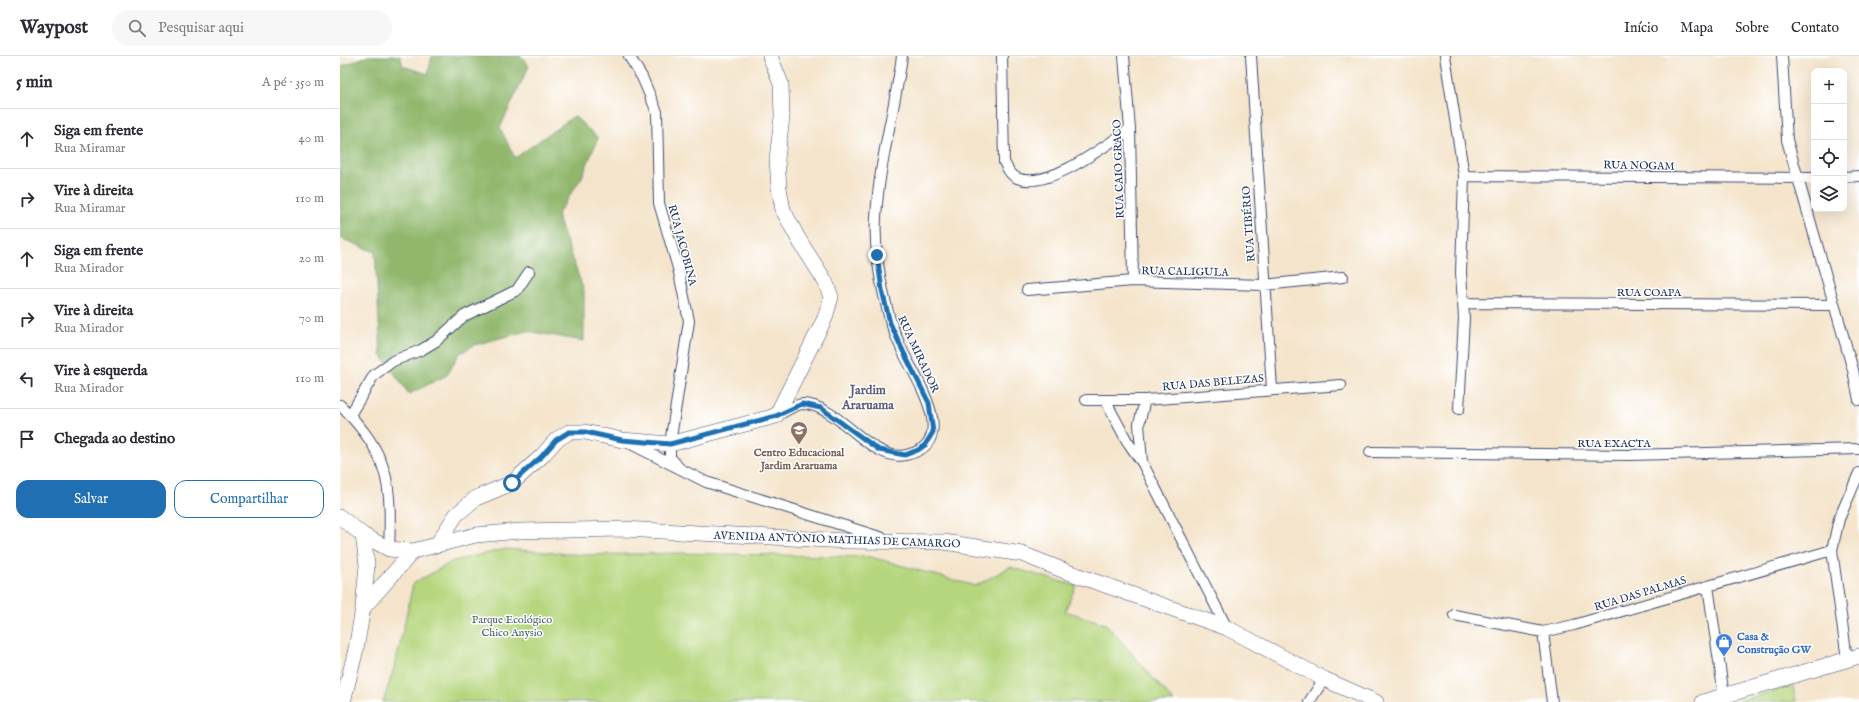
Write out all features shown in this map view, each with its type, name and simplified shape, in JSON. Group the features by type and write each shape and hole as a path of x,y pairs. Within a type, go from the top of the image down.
{"street":[{"name":"RUA JACOBINA","path":"629,56 642,76 657,112 658,203 678,268 689,321 670,444"},
{"path":"622,440 670,444 776,416 825,318 831,297 825,280 799,240 783,210 779,188 777,159 782,117 781,84 770,56"},
{"name":"RUA MIRADOR","path":"776,416 802,404 821,408 879,450 898,455 905,455 918,450 925,445 933,432 929,403 890,323 882,290 877,255 876,218 883,159 902,56"},
{"path":"1002,56 1004,162 1009,172 1018,178 1033,180 1063,172 1130,128"},
{"name":"RUA CAIO GRACO","path":"1124,56 1130,128 1133,281"},
{"name":"RUA TIBÉRIO","path":"1250,56 1272,389"},
{"path":"1445,56 1464,176 1461,273 1464,318 1459,409"},
{"path":"1782,56 1786,140 1853,370 1859,400"},
{"name":"RUA NOGAM","path":"1464,176 1811,178"},
{"path":"1847,177 1859,176"},
{"path":"350,415 374,375 393,361 421,350 436,341 464,316 517,290 528,272"},
{"name":"RUA CALIGULA","path":"1027,290 1133,281 1264,285 1343,277"},
{"name":"RUA COAPA","path":"1463,303 1834,305"},
{"name":"RUA DAS BELEZAS","path":"1086,400 1145,400 1341,384"},
{"path":"1106,400 1127,441 1143,464 1227,628"},
{"path":"1143,464 1139,424 1145,400"},
{"path":"340,405 358,423 378,452 389,483 391,517 390,549 364,535 340,517"},
{"path":"436,546 456,515 476,498 512,483 542,456 556,440 569,432 601,434 622,440 706,482 890,541"},
{"path":"670,444 670,457 680,469"},
{"name":"RUA EXACTA","path":"1370,452 1629,455 1859,449"},
{"path":"1703,702 1853,658 1832,550 1839,519 1859,473"},
{"name":"AVENIDA ANTÔNIO MATHIAS DE CAMARGO","path":"390,549 413,551 476,535 520,531 623,529 847,541 944,542 1022,554 1065,572 1227,628 1324,679 1376,702"},
{"path":"343,702 356,649 363,608 366,571 364,535"},
{"name":"RUA DAS PALMAS","path":"1454,615 1543,632 1574,625 1832,550"},
{"path":"363,608 413,551"},
{"path":"366,571 386,580"},
{"path":"1708,586 1724,696"},
{"path":"1543,632 1552,702"},
{"path":"1309,702 1324,679"}],"green space":[{"path":"368,56 400,56 403,66 428,74 432,56 521,56 529,66 500,128 515,158 574,116 598,138 582,177 557,215 584,291 584,341 527,331 474,345 459,354 447,375 409,394 381,355 375,252 340,238 340,67"},
{"name":"Parque Ecológico Chico Anysio","path":"506,549 584,555 679,553 871,557 975,586 1010,567 1076,586 1065,611 1106,624 1174,702 383,702 396,662 413,584 453,561"},
{"path":"1793,686 1796,702 1734,702"}],"place":[{"name":"Centro Educacional Jardim Araruama","path":"799,445"},
{"name":"Casa & Construção GW","path":"1724,657"}],"district":[{"name":"Jardim Araruama","path":"868,396"}],"route":[{"path":"512,483 542,456 556,440 569,432 585,432 601,434 622,440 670,444 776,416 802,404 821,408 840,420 879,450 898,455 905,455 918,450 925,445 933,432 929,403 890,323 882,290 877,255"}]}
